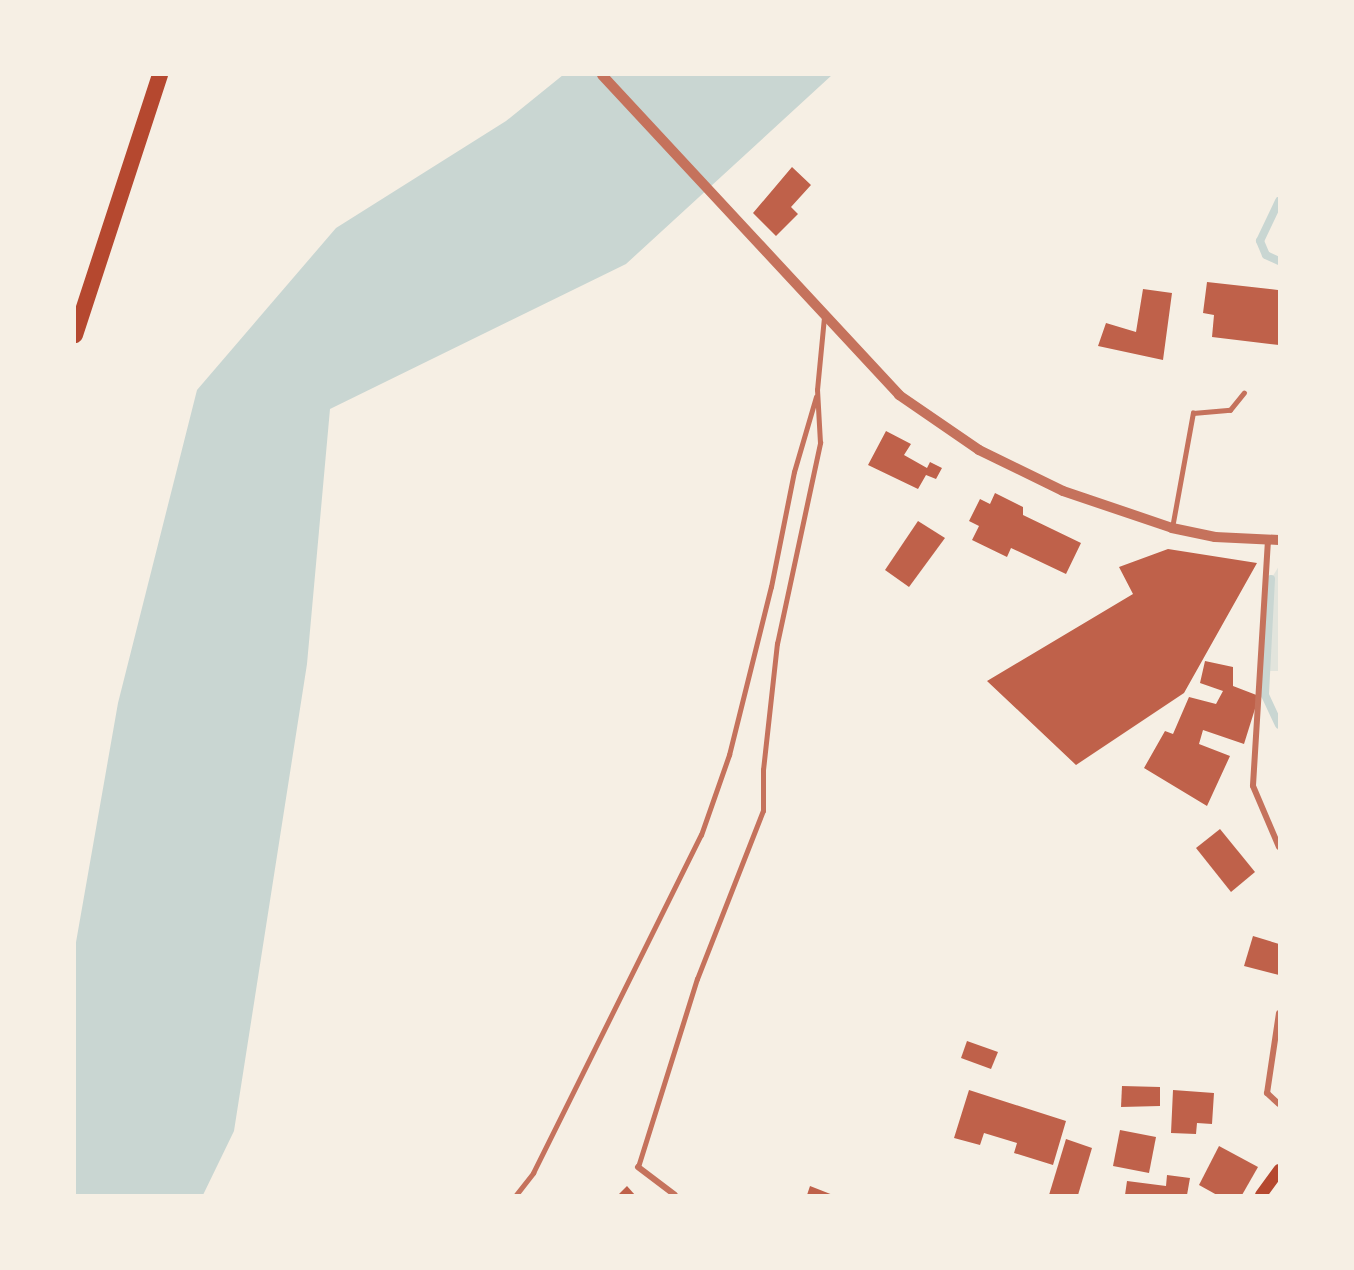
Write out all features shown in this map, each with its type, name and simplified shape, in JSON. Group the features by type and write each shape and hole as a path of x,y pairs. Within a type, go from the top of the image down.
{"highway":[{"path":"75,335 160,75"}],"main road":[{"path":"1261,1195 1279,1170"}],"street":[{"path":"602,75 740,222 824,317 899,395 979,450 1063,491 1172,528 1215,537 1273,540 1253,786 1279,847"},
{"path":"1279,1013 1267,1094 1279,1104"},
{"path":"638,1167 675,1195"}],"lane":[{"path":"638,1167 697,979 763,811 763,770 777,644 820,443 818,392 824,317"},
{"path":"516,1195 533,1173 701,836 729,755 771,587 794,472 818,392"},
{"path":"1172,528 1193,413 1230,410 1244,393"}],"shaded area":[{"path":"563,75 832,75 626,264 330,409 307,664 234,1131 203,1195 75,1195 75,948 118,703 197,390 336,228 506,121"},
{"path":"1279,566 1279,671 1266,671 1271,579"}],"building":[{"path":"792,167 811,185 791,207 798,214 776,236 753,213"},
{"path":"1207,282 1278,290 1279,345 1212,337 1214,315 1203,313"},
{"path":"1143,289 1172,293 1163,360 1098,346 1106,323 1136,332"},
{"path":"886,431 911,444 904,455 927,468 930,462 942,468 936,479 926,475 918,489 868,465"},
{"path":"995,493 1023,507 1023,515 1081,543 1066,574 1011,548 1007,557 972,540 979,526 969,521 980,499 990,504"},
{"path":"918,521 945,538 909,587 885,570"},
{"path":"1168,549 1257,563 1184,693 1076,765 987,681 1133,594 1119,567"},
{"path":"1205,661 1233,667 1233,686 1259,696 1244,744 1203,730 1199,744 1230,756 1207,806 1144,768 1165,731 1173,734 1189,697 1216,704 1223,691 1200,683"},
{"path":"1220,829 1255,872 1231,892 1196,848"},
{"path":"1253,936 1279,944 1279,975 1244,966"},
{"path":"967,1041 998,1052 991,1069 961,1058"},
{"path":"1122,1086 1160,1087 1160,1106 1121,1107"},
{"path":"969,1090 1066,1121 1053,1165 1014,1153 1017,1143 984,1133 980,1145 954,1138"},
{"path":"1173,1090 1214,1093 1212,1124 1197,1123 1196,1134 1171,1133"},
{"path":"1120,1130 1156,1137 1149,1173 1113,1166"},
{"path":"1066,1139 1092,1148 1078,1195 1049,1195"},
{"path":"1219,1146 1258,1167 1242,1195 1217,1195 1199,1185"},
{"path":"1167,1175 1190,1178 1187,1195 1125,1195 1127,1181 1166,1186"},
{"path":"627,1186 635,1195 618,1195"},
{"path":"810,1186 833,1195 807,1195"}],"waterway":[{"path":"1279,201 1260,241 1266,255 1279,261"},
{"path":"1271,579 1265,695 1279,725"}]}
